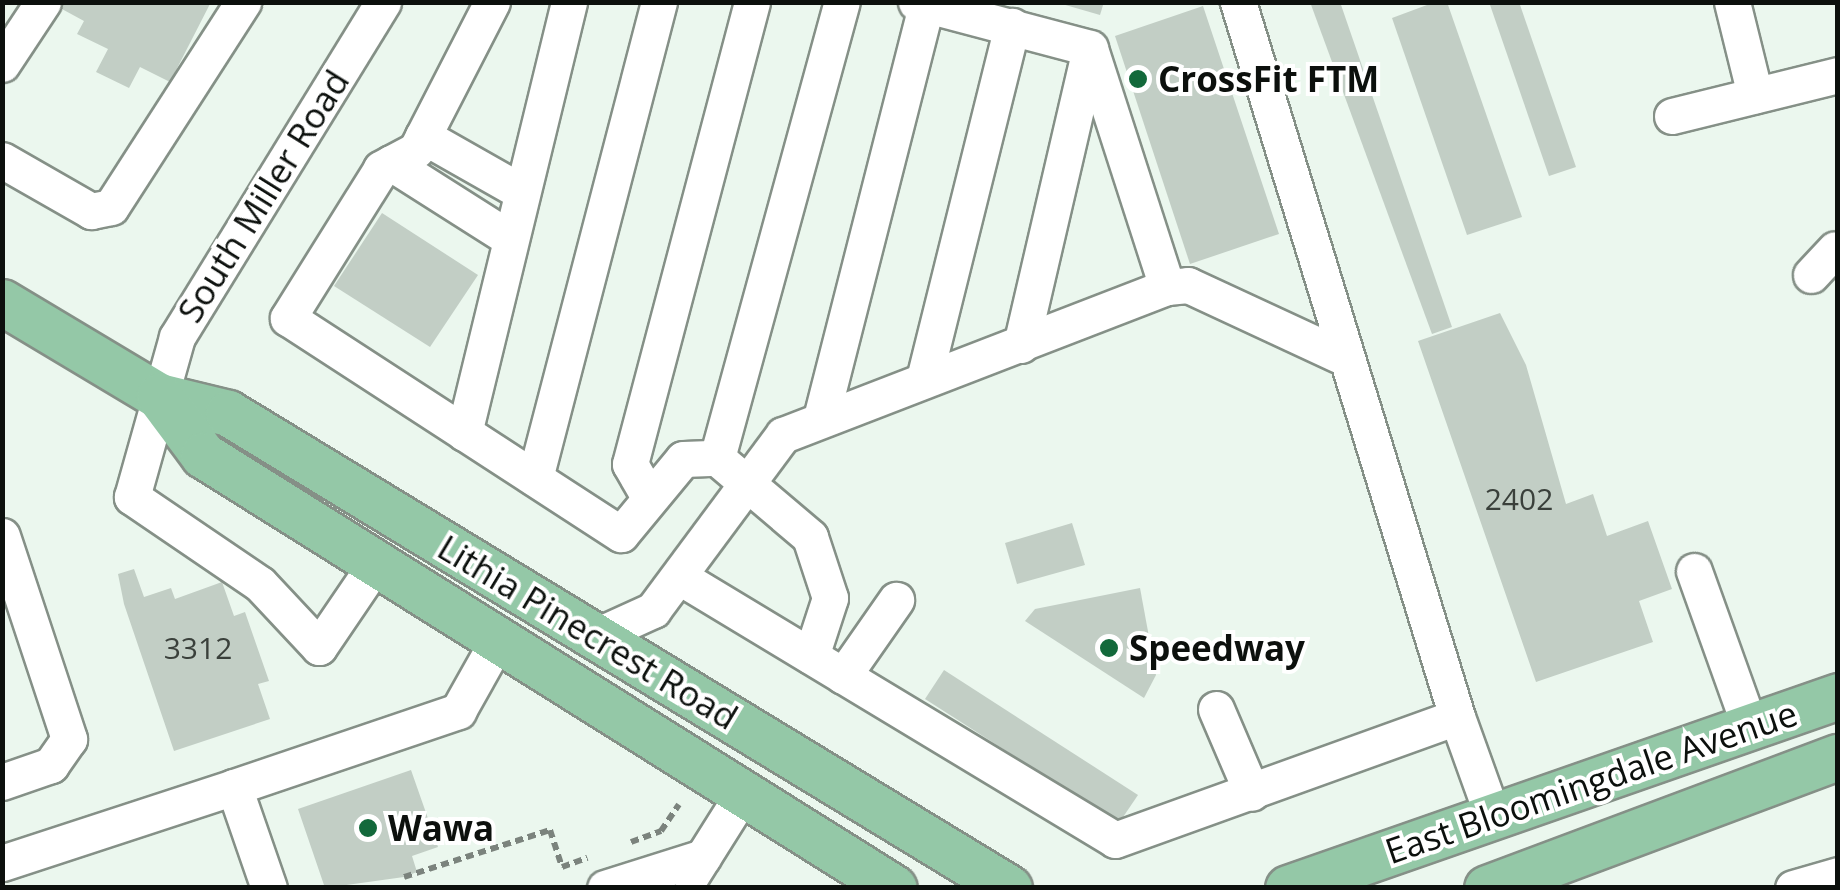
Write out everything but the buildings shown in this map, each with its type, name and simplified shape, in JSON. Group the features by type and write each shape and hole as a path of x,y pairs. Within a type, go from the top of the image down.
{"main road":[{"name":"Lithia Pinecrest Road","path":"2,302 159,396 228,413 1009,888"},
{"name":"Lithia Pinecrest Road","path":"159,396 203,454 495,645 742,794 873,880"},
{"name":"East Bloomingdale Avenue","path":"1288,888 1838,696"},
{"path":"1487,888 1833,762"}],"street":[{"path":"2,64 43,2"},
{"path":"2,160 91,211 111,207 243,2"},
{"name":"South Miller Road","path":"374,566 320,647 260,584 132,497 177,337 382,2"},
{"path":"492,2 423,136 391,163 288,318 621,534 683,460 716,458 810,537 826,573 829,612 812,656"},
{"path":"464,433 569,2"},
{"path":"534,478 659,2"},
{"path":"649,497 630,464 752,2"},
{"path":"716,458 842,2"},
{"path":"1238,2 1340,355 1457,718 1493,816"},
{"path":"1732,2 1755,95"},
{"path":"822,414 921,4 1090,48"},
{"path":"924,379 1012,26"},
{"path":"1090,48 1167,287"},
{"path":"1021,345 1090,48"},
{"path":"1672,116 1838,74"},
{"path":"423,136 520,191"},
{"path":"391,163 509,238"},
{"path":"1810,275 1836,249"},
{"path":"596,636 644,620 784,435 822,414 1021,345 1167,287 1188,285 1340,355"},
{"path":"644,664 750,483"},
{"path":"2,536 70,739 51,764 2,782"},
{"path":"1694,571 1750,727"},
{"path":"693,585 1115,840 1457,718"},
{"path":"843,676 896,600"},
{"path":"14,871 234,787 458,712 495,645"},
{"path":"1216,709 1252,792"},
{"path":"234,787 269,888"},
{"path":"600,871 697,867 742,794"},
{"path":"1793,888 1838,875"}],"path":[{"path":"612,849 661,831 679,804"},
{"path":"404,877 550,830 562,867 600,871"}],"place":[{"name":"CrossFit FTM","path":"1138,79"},
{"name":"Speedway","path":"1109,648"},
{"name":"Wawa","path":"368,828"}]}
